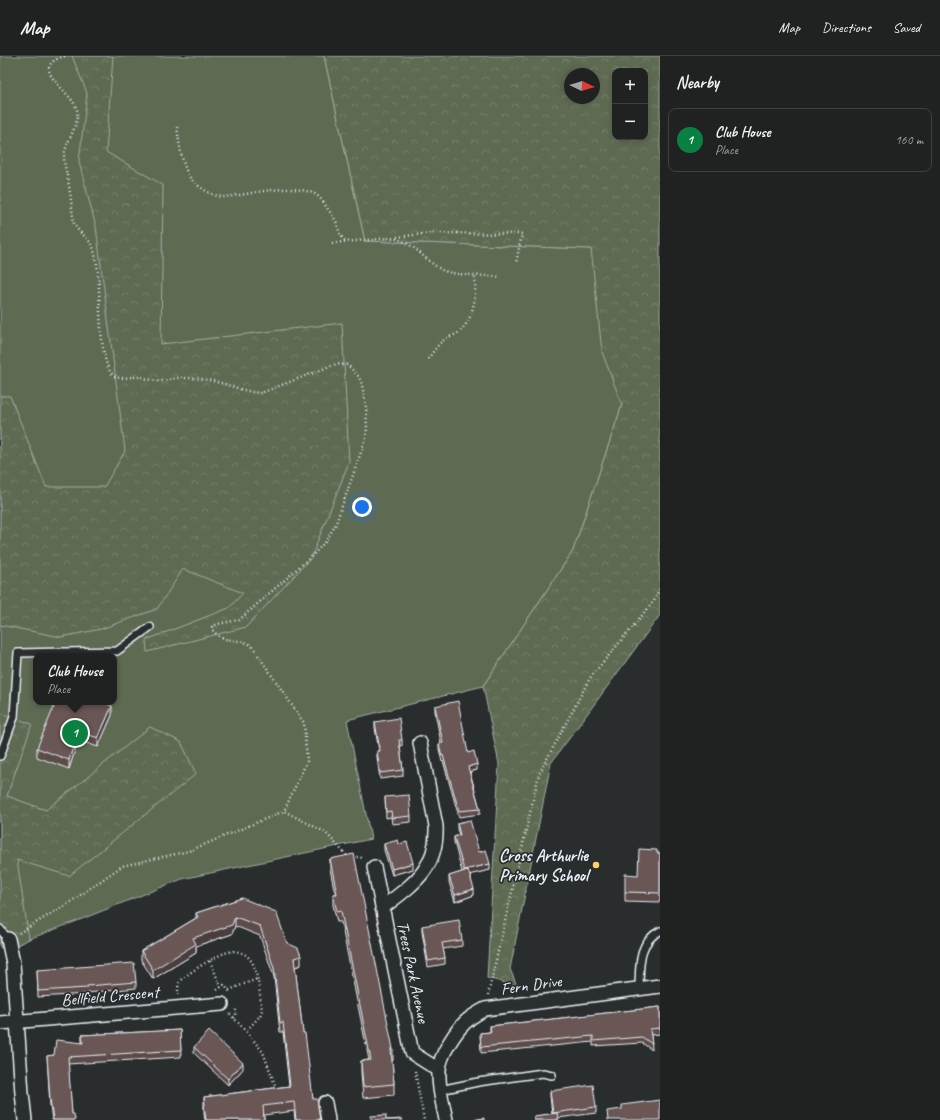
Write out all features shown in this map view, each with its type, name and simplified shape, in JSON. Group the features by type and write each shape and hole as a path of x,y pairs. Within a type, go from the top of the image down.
{"street":[{"path":"382,908 420,878 427,866 435,846 436,826 420,743"},
{"name":"Trees Park Avenue","path":"374,867 412,1053"},
{"path":"8,939 14,963 25,1120"},
{"name":"Fern Drive","path":"438,1070 444,1054 455,1035 468,1019 485,1009 660,986"},
{"name":"Bellfield Crescent","path":"0,1023 222,1004"},
{"path":"412,1053 438,1070 446,1120"},
{"path":"325,1103 328,1120"}],"lane":[{"path":"0,756 14,717 18,653 117,651 150,627"},
{"path":"0,929 8,939"},
{"path":"639,988 639,959 644,946 652,935 660,931"},
{"path":"440,1090 485,1081 543,1073 552,1075"}],"path":[{"path":"8,939 69,903 122,866 189,851 284,811 307,761 304,723 257,653 248,643 224,639 216,636 212,627 216,624 239,620 312,556 325,542 335,526 366,438 368,419 362,385 359,377 348,365 336,364 261,393 250,392 210,380 176,378 160,381 140,377 121,378 112,375 108,367 102,340 98,267 92,245 77,230 74,224 68,180 64,164 67,144 77,120 77,112 74,102 52,78 49,71 49,65 51,62 65,56"},
{"path":"178,127 181,155 188,173 192,181 206,191 223,197 271,190 301,190 316,194 336,222 338,232 347,242"},
{"path":"332,243 431,233 522,234 516,263"},
{"path":"392,238 398,238 443,270 451,273 500,276"},
{"path":"428,359 440,344 447,338 458,333 467,322 472,312 475,294 475,275"},
{"path":"485,1009 539,774 590,678 654,600 660,588"},
{"path":"284,811 325,832 348,857 360,857 374,867"},
{"path":"180,1008 178,988 180,982 185,976 224,953 234,951 241,953 249,957 254,965 262,1010 260,1016 246,1031"},
{"path":"210,961 221,987"},
{"path":"229,990 257,979"},
{"path":"222,1004 263,1052 279,1096"},
{"path":"412,1053 424,1120"}],"green space":[{"path":"0,56 324,56 365,241 591,249 622,405 573,551 483,686 347,720 371,839 182,879 29,939 4,951 0,947"},
{"path":"72,56 113,56 106,152 163,185 161,344 342,323 349,462 311,558 246,627 147,652 146,640 229,608 243,593 183,569 157,609 101,629 61,637 0,625 0,396 10,396 46,487 104,487 125,451 96,227 79,162 87,93"},
{"path":"324,56 660,56 660,615 551,763 510,969 517,986 487,978 499,764 483,686 573,551 622,405 602,352 591,249 365,241"},
{"path":"0,713 32,724 7,796 46,810 150,727 181,742 196,774 69,876 17,860 29,939 4,951 0,947"}],"building":[{"path":"458,701 468,753 474,751 477,764 468,767 480,809 459,811 439,744 443,743 435,706"},
{"path":"55,705 112,706 98,738 78,731 69,760 37,748"},
{"path":"399,718 402,740 399,740 403,770 380,773 377,751 380,751 375,722"},
{"path":"409,795 411,816 392,818 391,811 386,812 385,797"},
{"path":"470,820 479,852 486,850 490,864 464,870 454,837 460,835 457,823"},
{"path":"398,840 399,844 407,842 413,863 392,869 384,844"},
{"path":"639,849 657,850 657,853 660,853 660,893 625,892 625,874 638,875"},
{"path":"354,854 393,1049 391,1049 394,1084 363,1087 361,1061 371,1060 341,911 337,912 333,894 337,894 330,859"},
{"path":"468,870 474,889 455,895 449,876"},
{"path":"242,898 276,912 287,943 298,948 301,956 294,958 313,1099 317,1099 320,1120 296,1120 294,1102 263,1106 264,1120 206,1120 204,1097 290,1086 283,1022 280,1023 274,968 260,926 235,917 232,925 193,938 196,944 153,970 141,951 198,917 196,913"},
{"path":"459,920 462,940 442,943 445,958 428,961 422,926"},
{"path":"134,963 136,982 87,986 87,988 38,991 37,970"},
{"path":"660,1007 660,1028 650,1029 652,1044 642,1037 593,1041 593,1036 481,1047 480,1033 491,1032 490,1026"},
{"path":"180,1030 181,1050 68,1057 72,1114 74,1114 75,1120 53,1120 47,1056 54,1055 56,1040 83,1043 82,1035"},
{"path":"209,1031 243,1063 228,1079 194,1047"},
{"path":"593,1085 596,1107 553,1113 550,1091"},
{"path":"660,1100 660,1120 608,1120 607,1111 622,1109 622,1105"},
{"path":"557,1113 558,1120 534,1120 534,1116"},
{"path":"386,1115 386,1120 371,1120 371,1116"},
{"path":"484,1118 484,1120 472,1120"}],"place":[{"name":"Club House","path":"75,733"},
{"name":"Cross Arthurlie Primary School","path":"596,865"}]}
